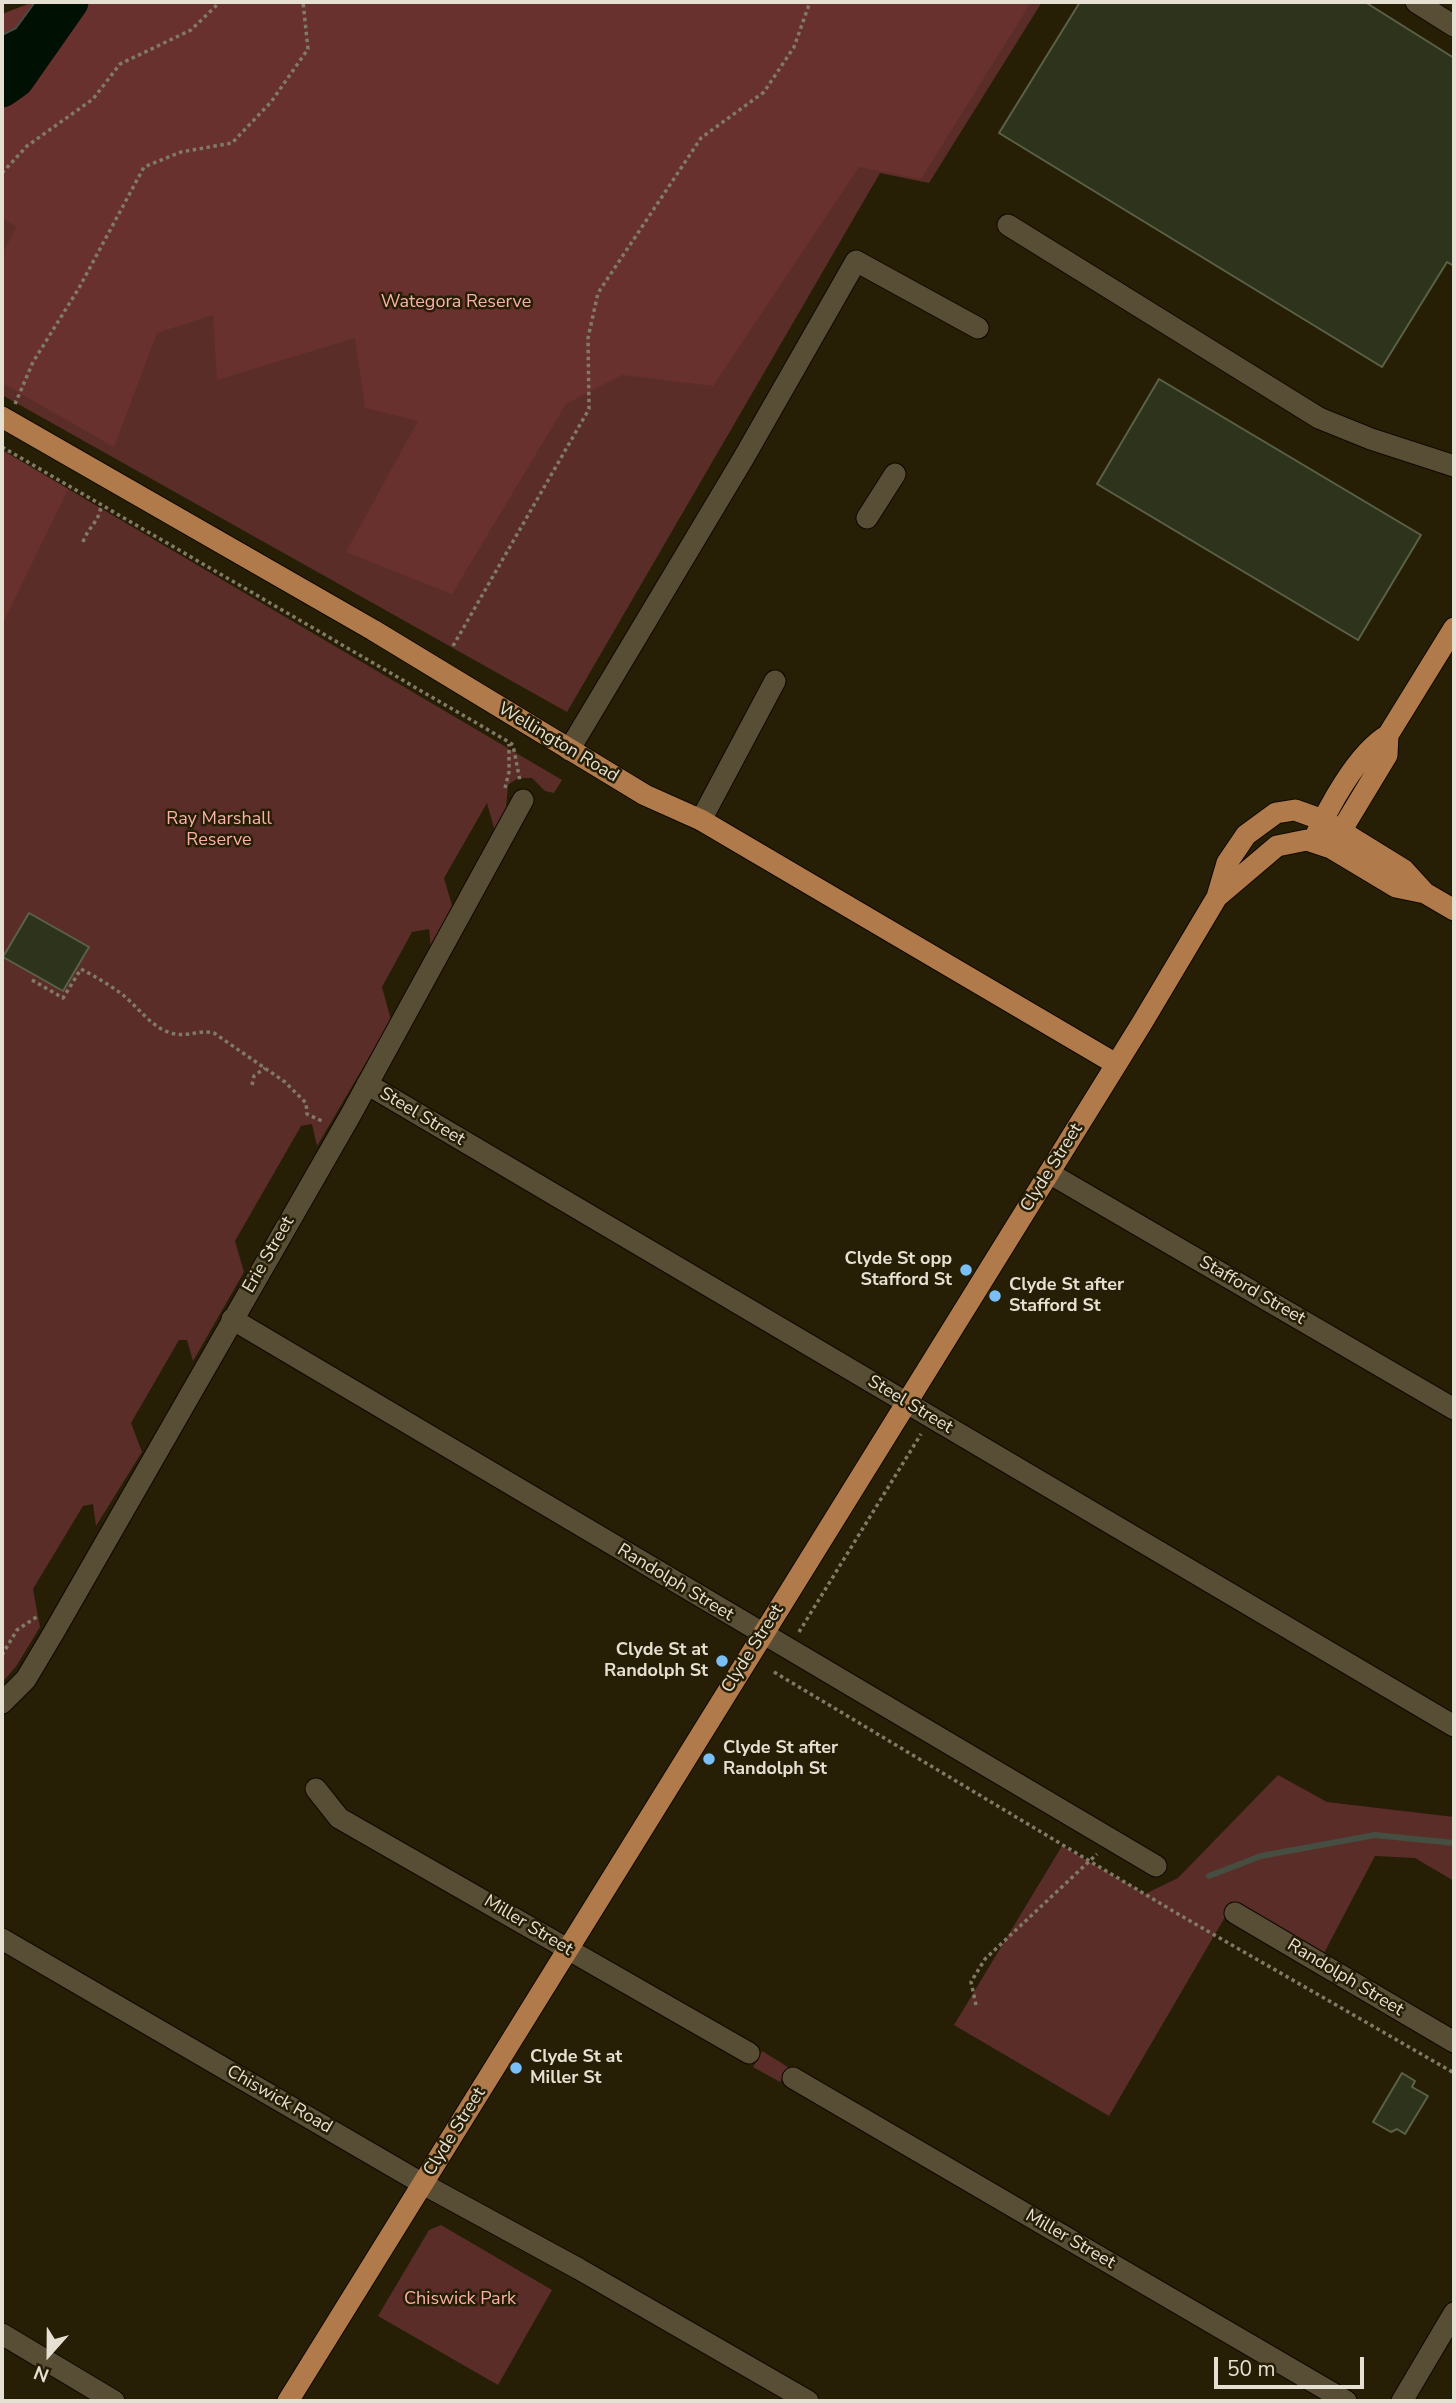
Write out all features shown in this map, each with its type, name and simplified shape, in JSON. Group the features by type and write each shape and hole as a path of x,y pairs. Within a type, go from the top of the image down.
{"main road":[{"name":"Wellington Road","path":"6,419 373,630 645,795 701,820 1116,1064"},
{"path":"1454,628 1388,735 1387,755 1327,835 1396,887 1425,893 1454,910"},
{"name":"Clyde Street","path":"288,2401 1116,1064 1217,897 1227,863 1247,835 1276,813 1295,810 1327,835"},
{"name":"Clyde Street","path":"1217,897 1277,846 1327,835"}],"street":[{"path":"1416,2 1454,26"},
{"path":"1008,225 1319,418 1371,439 1454,466"},
{"path":"569,750 743,459 856,261 978,328"},
{"path":"867,518 894,474"},
{"path":"701,820 775,681"},
{"name":"Erie Street","path":"2,1703 26,1679 54,1632 367,1084 513,797"},
{"name":"Steel Street","path":"367,1084 1454,1726"},
{"name":"Stafford Street","path":"1049,1173 1454,1409"},
{"name":"Randolph Street","path":"232,1319 1156,1866"},
{"name":"Miller Street","path":"316,1789 339,1818 749,2053"},
{"name":"Randolph Street","path":"1235,1913 1454,2042"},
{"name":"Chiswick Road","path":"2,1939 423,2184 579,2269 808,2401"},
{"name":"Miller Street","path":"793,2078 1346,2401"},
{"path":"1402,2401 1451,2326"},
{"path":"2,2334 114,2401"}],"path":[{"path":"2,173 27,146 93,99 120,64 191,30 220,2"},
{"path":"6,419 33,362 79,288 144,167 181,152 232,143 271,102 308,49 303,2"},
{"path":"453,646 589,409 588,338 598,293 701,138 764,92 794,47 810,2"},
{"path":"2,447 509,742 513,745 513,797"},
{"path":"83,542 89,528 100,516 102,505"},
{"path":"509,742 509,772 513,797"},
{"path":"32,981 63,998 81,969 124,996 157,1027 180,1035 206,1031 214,1033 299,1095 306,1103 307,1114 324,1122"},
{"path":"252,1085 254,1076 265,1068"},
{"path":"799,1632 924,1430"},
{"path":"2,1655 17,1630 38,1616"},
{"path":"774,1672 1454,2073"},
{"path":"976,2005 971,1982 985,1959 1092,1860 1111,1839"}],"green space":[{"name":"Wategora Reserve","path":"33,2 1031,2 921,179 859,167 713,386 622,375 566,404 452,594 346,552 418,421 365,408 355,338 217,380 213,315 157,333 114,447 2,383 2,255 16,227 2,218 2,14"},
{"name":"Wategora Reserve","path":"102,2 1042,2 929,183 880,173 567,712 2,395 2,109"},
{"name":"Ray Marshall Reserve","path":"2,450 562,780 554,793 545,791 532,778 518,778 508,785 505,820 496,835 487,803 444,878 453,909 431,948 429,929 412,932 382,987 391,1020 317,1146 312,1124 301,1126 235,1241 244,1272 193,1361 187,1340 179,1340 131,1423 142,1452 96,1526 93,1504 83,1506 33,1589 40,1627 17,1665 2,1683"},
{"path":"2,450 68,489 2,625"},
{"path":"1278,1775 1327,1802 1454,1817 1454,1881 1415,1858 1375,1856 1323,1955 1232,1905 1109,2116 954,2025 1062,1846 1145,1894 1178,1878"},
{"path":"762,2051 788,2067 780,2082 753,2067"},
{"name":"Chiswick Park","path":"441,2225 552,2290 498,2385 378,2316 429,2230"}],"shaded area":[{"path":"35,2 65,2 12,73 2,82 2,35 16,28"}],"building":[{"path":"1080,2 1365,2 1454,58 1454,266 1447,262 1382,367 999,133"},
{"path":"1159,379 1421,535 1358,640 1097,484"},
{"path":"29,913 89,947 63,991 3,957"},
{"path":"1402,2073 1415,2081 1412,2087 1428,2096 1405,2134 1397,2129 1391,2132 1373,2122"}],"waterway":[{"path":"2,89 16,79 70,2"},
{"path":"1209,1876 1261,1856 1375,1835 1454,1843"}],"place":[{"name":"Clyde St opp Stafford St","path":"966,1270"},
{"name":"Clyde St after Stafford St","path":"995,1296"},
{"name":"Clyde St at Randolph St","path":"722,1661"},
{"name":"Clyde St after Randolph St","path":"709,1759"},
{"name":"Clyde St at Miller St","path":"516,2068"}]}
